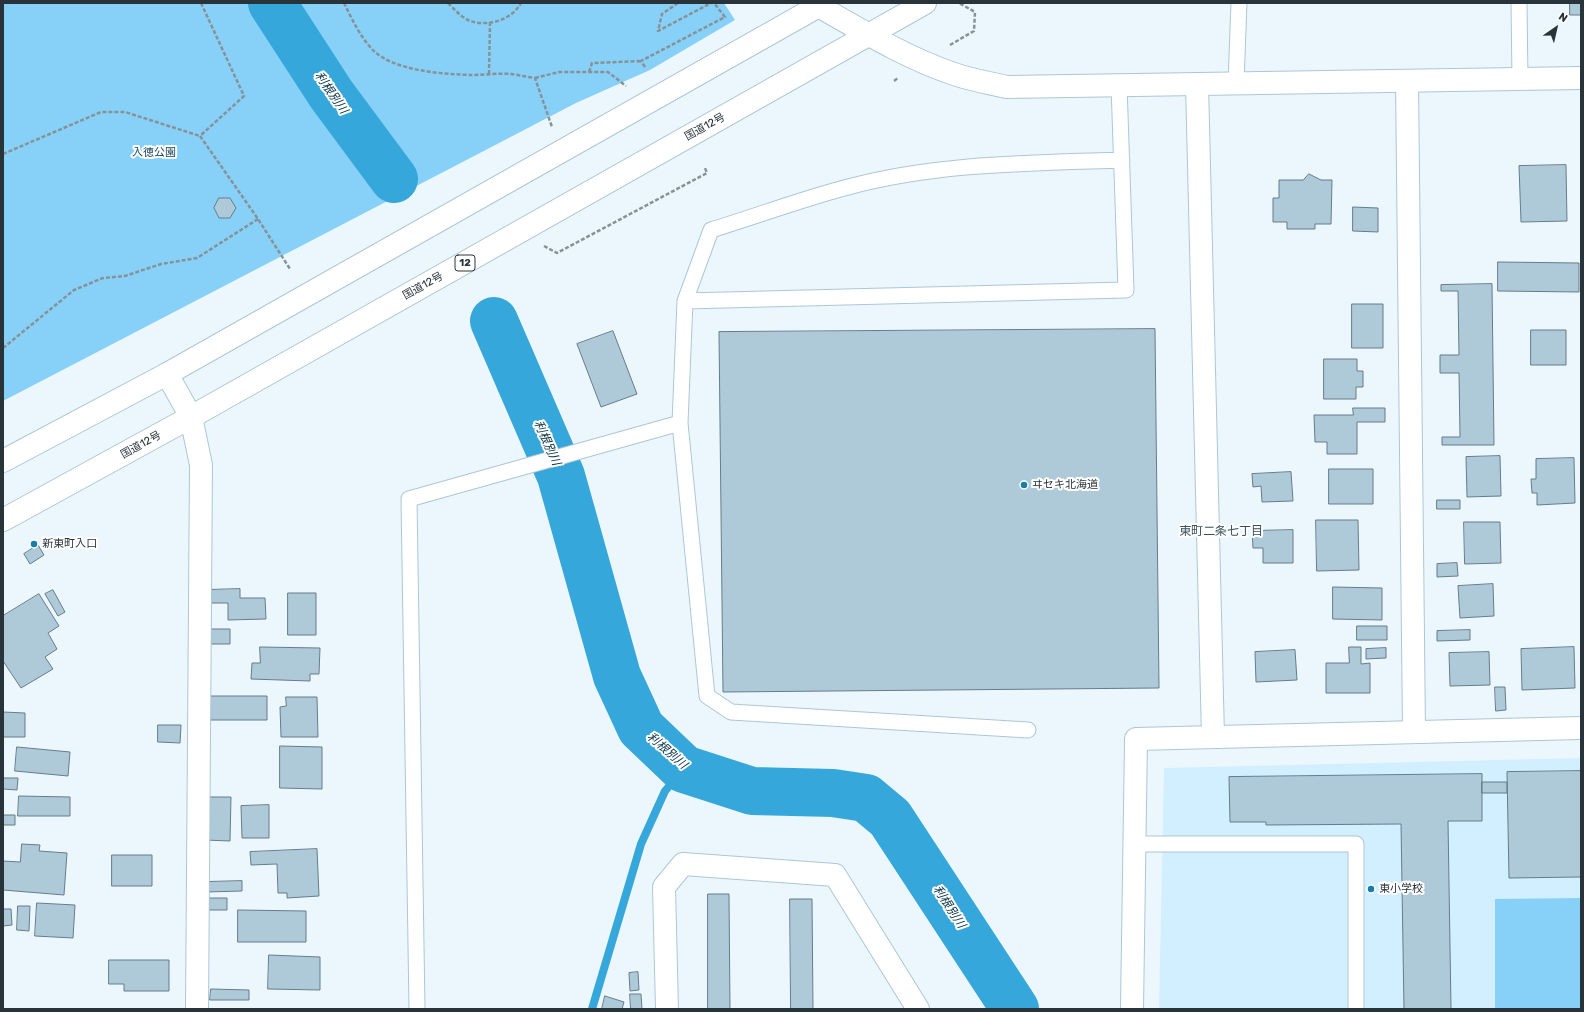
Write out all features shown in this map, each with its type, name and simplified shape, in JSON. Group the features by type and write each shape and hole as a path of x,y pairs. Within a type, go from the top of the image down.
{"main road":[{"name":"国道12号","path":"3,520 191,417 925,3"},
{"path":"3,461 168,374 818,4 868,35 923,62 955,75 1007,86 1581,78"},
{"path":"1407,80 1414,732"},
{"path":"1197,84 1212,737"},
{"path":"168,374 191,417 201,465 197,1009"},
{"path":"1132,1009 1136,739 1581,728"},
{"path":"667,1009 664,887 683,864 835,875 918,1009"}],"lane":[{"path":"1236,83 1239,3"},
{"path":"1519,3 1520,79"},
{"path":"685,301 1126,290 1119,85"},
{"path":"1028,730 731,712 707,696 680,423 685,301 712,230 848,187 914,174 986,165 1122,160"},
{"path":"418,1009 410,499 680,423"},
{"path":"1134,844 1356,844 1356,1009"}],"path":[{"path":"200,136 244,96 201,3"},
{"path":"344,3 374,52 391,63 442,72 510,74 535,78 558,72 608,72 626,86"},
{"path":"448,3 458,14 471,21 484,23 498,22 510,15 521,3"},
{"path":"589,72 592,63 641,60 725,18 712,3 658,31 662,14 678,3"},
{"path":"489,74 490,22"},
{"path":"641,60 645,67"},
{"path":"535,78 552,127"},
{"path":"3,154 101,112 125,112 200,136 258,219 290,270"},
{"path":"544,246 557,253 707,173 705,168"},
{"path":"3,348 74,290 103,278 125,276 161,264 197,258 258,219"}],"shaded area":[{"name":"東小学校","path":"1581,758 1581,1009 1159,1009 1164,768"}],"green space":[{"name":"入徳公園","path":"3,3 724,3 735,20 650,70 576,103 3,401"},
{"path":"1581,898 1581,1009 1495,1009 1495,899"}],"building":[{"path":"1570,3 1581,3 1581,15 1570,15"},
{"path":"1566,165 1567,221 1521,222 1519,166"},
{"path":"1309,174 1321,180 1332,180 1331,224 1315,224 1315,229 1287,229 1287,222 1273,222 1273,198 1279,198 1279,180 1303,180"},
{"path":"219,198 230,198 236,208 230,218 219,218 214,208"},
{"path":"1353,207 1378,208 1378,232 1353,231"},
{"path":"1498,262 1579,263 1579,292 1498,291"},
{"path":"1492,284 1494,445 1442,445 1442,437 1460,437 1459,373 1440,373 1440,355 1459,355 1458,291 1441,291 1441,285"},
{"path":"1352,304 1383,304 1383,348 1352,348"},
{"path":"1155,329 1159,688 723,692 719,332"},
{"path":"1531,330 1566,330 1566,365 1531,365"},
{"path":"613,331 637,394 601,407 577,344"},
{"path":"1324,359 1357,359 1357,371 1363,371 1363,387 1356,387 1356,399 1324,399"},
{"path":"1353,408 1385,408 1385,422 1357,422 1357,454 1327,454 1327,442 1315,442 1314,415 1353,415"},
{"path":"1500,456 1501,496 1467,497 1466,457"},
{"path":"1574,458 1575,503 1537,505 1537,493 1532,493 1531,479 1536,479 1536,459"},
{"path":"1329,469 1373,469 1373,504 1329,504"},
{"path":"1291,472 1293,501 1262,502 1261,486 1253,487 1252,474"},
{"path":"1437,500 1460,500 1460,509 1437,509"},
{"path":"1316,520 1358,520 1359,570 1317,571"},
{"path":"1464,522 1500,522 1501,563 1465,564"},
{"path":"1293,530 1293,563 1263,563 1263,548 1253,548 1252,531"},
{"path":"38,545 44,555 30,564 24,554"},
{"path":"1457,563 1458,576 1437,577 1437,564"},
{"path":"1493,584 1494,616 1460,618 1458,586"},
{"path":"1333,587 1382,588 1382,620 1333,619"},
{"path":"240,589 240,598 265,598 266,619 228,620 228,603 205,603 205,590"},
{"path":"53,590 65,612 58,616 45,594"},
{"path":"288,593 316,593 316,635 288,635"},
{"path":"39,594 59,626 48,633 57,649 45,657 53,669 21,688 3,661 3,616"},
{"path":"1357,626 1387,626 1387,640 1357,640"},
{"path":"210,629 230,629 230,644 210,644"},
{"path":"1470,630 1470,640 1437,641 1437,631"},
{"path":"260,647 320,648 319,674 310,674 310,681 251,679 252,663 260,663"},
{"path":"1349,647 1361,647 1361,664 1370,663 1370,693 1326,693 1326,663 1349,663"},
{"path":"1574,647 1575,688 1522,690 1521,649"},
{"path":"1386,648 1386,658 1366,659 1366,649"},
{"path":"1295,650 1297,680 1256,682 1255,652"},
{"path":"1489,652 1490,685 1450,686 1449,653"},
{"path":"1495,687 1505,687 1506,710 1496,711"},
{"path":"209,696 267,696 267,720 209,720"},
{"path":"286,697 317,697 318,737 281,737 280,707 286,706"},
{"path":"3,712 25,713 25,737 3,737"},
{"path":"158,725 181,725 180,743 158,742"},
{"path":"280,746 322,747 322,789 280,788"},
{"path":"17,747 70,752 68,776 15,771"},
{"path":"1581,771 1581,877 1509,878 1507,772"},
{"path":"1482,774 1482,821 1448,821 1451,1009 1404,1009 1401,824 1266,825 1266,822 1230,822 1229,777"},
{"path":"3,778 18,778 17,790 3,789"},
{"path":"1482,782 1507,782 1507,793 1482,793"},
{"path":"19,796 70,797 70,816 18,816"},
{"path":"205,797 231,797 230,841 205,840"},
{"path":"269,805 269,838 242,838 241,806"},
{"path":"3,815 15,815 15,825 3,825"},
{"path":"22,844 40,845 39,851 67,853 64,895 3,890 3,861 20,862"},
{"path":"317,849 319,896 287,898 287,893 278,893 277,864 251,865 250,852"},
{"path":"112,855 152,855 152,886 112,886"},
{"path":"242,881 242,891 206,892 206,882"},
{"path":"708,894 729,894 730,1009 708,1009"},
{"path":"205,898 227,898 227,910 205,910"},
{"path":"790,899 812,899 813,1009 791,1009"},
{"path":"37,903 75,905 73,938 35,936"},
{"path":"18,906 30,906 29,931 17,930"},
{"path":"3,909 11,909 12,925 3,926"},
{"path":"238,910 306,911 306,942 238,942"},
{"path":"269,955 320,957 320,990 268,989"},
{"path":"109,960 169,960 169,991 124,991 124,984 109,984"},
{"path":"638,972 639,990 630,991 629,973"},
{"path":"211,989 249,990 249,1000 210,1000"},
{"path":"630,994 641,994 642,1009 631,1009"},
{"path":"605,996 624,1002 622,1009 602,1009"}],"waterway":[{"name":"利根別川","path":"272,3 331,94 394,179"},
{"name":"利根別川","path":"494,321 561,476 617,676 641,728 684,769 752,791 833,793 866,798 890,818 1015,1009"},
{"path":"592,1009 641,844 665,791 684,769"}],"place":[{"name":"ヰセキ北海道","path":"1024,485"},
{"name":"新東町入口","path":"34,544"},
{"name":"東小学校","path":"1371,889"}],"district":[{"name":"東町二条七丁目","path":"1221,532"}]}
